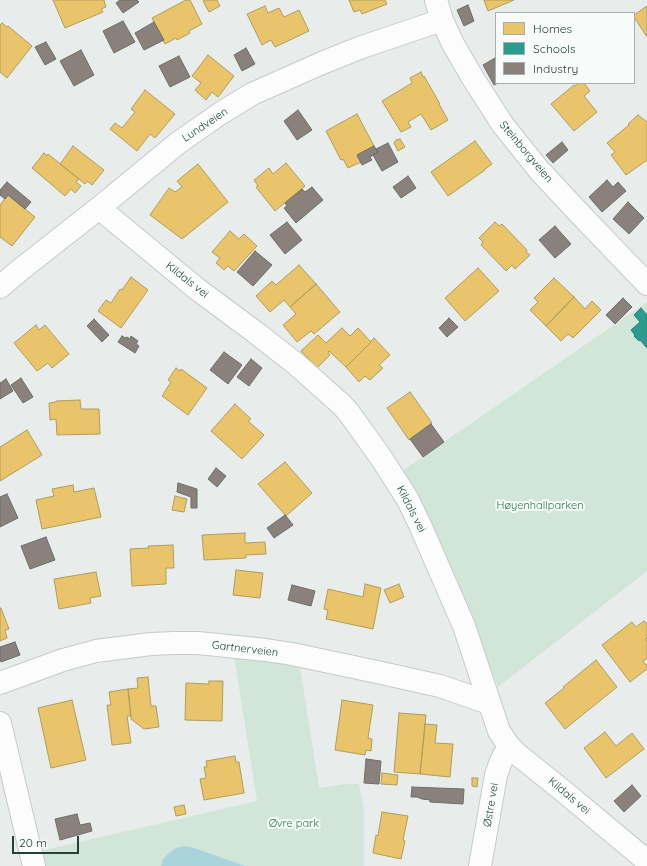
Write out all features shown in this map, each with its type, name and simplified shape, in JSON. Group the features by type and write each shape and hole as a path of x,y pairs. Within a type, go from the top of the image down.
{"street":[{"name":"Lundveien","path":"0,287 178,143 221,113 252,94 362,47 439,10"},
{"name":"Steinborgveien","path":"439,10 453,44 503,125 544,175 647,284"},
{"name":"Kildals vei","path":"99,208 197,289 296,364 349,413 382,458 408,500 464,626 500,731 509,746 647,861"},
{"name":"Gartnerveien","path":"0,683 63,660 96,651 151,644 198,643 292,654 369,670 440,686 490,704"},
{"path":"0,723 34,866"},
{"name":"Østre vei","path":"480,866 496,775 509,746"}],"green space":[{"name":"Høyenhallparken","path":"647,302 647,571 498,687 467,609 402,471"},
{"name":"Øvre park","path":"234,656 298,665 301,673 319,788 344,784 359,784 364,810 364,866 44,866 40,851 257,801"}],"water":[{"path":"184,846 194,848 245,866 161,866 163,859 168,854 176,848"}],"building: Homes":[{"path":"53,0 104,0 106,7 101,9 103,12 65,28"},
{"path":"186,0 190,0 202,24 189,31 190,33 165,44 152,18"},
{"path":"217,0 220,6 209,12 203,1"},
{"path":"349,0 385,0 387,4 362,14 360,10 354,12"},
{"path":"484,0 514,0 488,11"},
{"path":"265,6 268,13 279,8 284,17 299,10 309,31 275,47 271,40 262,45 247,14"},
{"path":"647,6 647,37 635,19 635,14"},
{"path":"2,23 7,27 8,26 32,46 7,78 0,72 0,25"},
{"path":"208,55 234,76 218,97 212,92 206,100 195,90 201,83 192,76"},
{"path":"421,72 448,120 431,130 421,114 408,122 411,127 401,132 382,101 412,83 410,78"},
{"path":"578,84 585,84 590,91 584,96 597,112 574,131 551,104 574,85 575,86"},
{"path":"145,90 175,114 155,138 150,134 137,151 110,129 115,123 122,128 135,112 131,109"},
{"path":"357,114 374,146 357,155 361,162 348,168 343,159 341,160 326,131"},
{"path":"638,115 647,122 647,160 626,175 611,155 615,152 607,143 629,125 628,124"},
{"path":"400,139 405,147 398,151 394,143 396,140"},
{"path":"475,141 492,164 448,196 431,172"},
{"path":"73,146 104,170 92,185 87,181 85,184 60,164"},
{"path":"44,153 47,156 48,154 79,179 76,182 81,186 75,193 71,189 65,196 32,168"},
{"path":"286,163 305,186 275,211 256,187 258,186 254,180 269,168 273,174"},
{"path":"198,164 228,202 182,239 150,215 169,188 175,192 182,187 177,181"},
{"path":"8,195 35,217 12,246 0,237 0,205"},
{"path":"495,222 499,226 502,224 530,255 515,269 512,265 506,271 481,245 483,242 479,238"},
{"path":"230,231 239,239 244,234 257,246 234,271 228,266 224,270 216,263 220,258 212,252"},
{"path":"299,265 316,284 290,307 284,300 270,312 256,296 272,281 276,285"},
{"path":"478,268 499,291 465,321 445,298"},
{"path":"131,277 148,290 121,328 98,311 106,300 111,303 120,289 122,290"},
{"path":"554,278 574,297 546,326 530,310 538,302 534,298"},
{"path":"316,284 340,312 314,334 311,331 297,342 283,325 296,314 290,307"},
{"path":"574,297 585,309 592,301 601,310 573,338 568,334 561,341 546,326"},
{"path":"36,325 39,330 45,325 69,354 52,368 48,363 37,371 14,343"},
{"path":"342,328 350,336 358,328 371,342 346,367 329,351 328,352 330,355 317,368 301,351 318,335 326,343"},
{"path":"374,338 390,355 379,365 383,368 370,380 365,376 359,382 346,367"},
{"path":"176,368 180,371 181,369 207,388 188,415 162,396 171,382 168,380"},
{"path":"410,392 432,423 409,440 387,408"},
{"path":"80,400 81,409 99,409 100,434 57,435 56,419 50,420 49,403 56,401"},
{"path":"235,404 251,419 248,421 264,435 242,459 211,431"},
{"path":"27,430 42,455 0,481 0,447"},
{"path":"285,462 312,493 286,516 258,484"},
{"path":"73,485 74,492 94,488 101,517 42,529 36,500 54,496 52,489"},
{"path":"175,496 187,499 184,512 172,510"},
{"path":"245,533 245,543 265,542 266,554 246,555 246,558 204,560 202,535"},
{"path":"173,545 174,568 166,568 166,584 132,586 130,549 149,548 148,546"},
{"path":"236,570 263,573 260,598 233,595"},
{"path":"96,572 101,596 90,598 91,603 59,609 54,579"},
{"path":"365,584 381,588 373,629 326,619 328,610 324,609 328,589 363,597"},
{"path":"399,584 404,597 390,603 384,590"},
{"path":"0,608 9,629 5,630 7,638 0,641"},
{"path":"644,621 647,624 647,638 645,639 647,641 647,658 643,661 647,666 647,669 630,682 602,645 632,622 636,627"},
{"path":"596,660 617,687 565,729 545,703"},
{"path":"148,677 151,706 156,706 159,727 144,729 131,719 128,689 138,688 137,678"},
{"path":"209,681 223,681 222,721 185,720 186,683 209,684"},
{"path":"128,689 131,716 127,716 131,743 112,745 107,705 111,705 109,692"},
{"path":"72,700 86,760 51,768 38,708"},
{"path":"342,700 373,705 368,738 372,739 371,751 366,750 365,755 335,750"},
{"path":"399,713 426,715 420,774 394,772"},
{"path":"425,724 437,725 435,743 453,744 450,777 420,774"},
{"path":"605,732 616,746 632,733 644,749 606,778 584,748"},
{"path":"235,756 236,762 239,762 244,793 204,800 200,779 206,778 204,767 207,767 206,761"},
{"path":"382,773 398,775 397,785 381,784"},
{"path":"472,778 478,778 477,787 472,786"},
{"path":"184,805 186,814 176,816 174,807"},
{"path":"382,812 408,816 401,859 373,853 376,835 378,836"}],"building: Schools":[{"path":"641,308 647,315 647,348 634,336 635,335 631,330 640,322 634,315"}],"building: Industry":[{"path":"120,0 137,0 139,2 123,13 116,3"},
{"path":"468,5 474,21 464,26 457,10"},
{"path":"123,21 135,42 114,53 103,31"},
{"path":"154,22 164,40 144,50 135,33"},
{"path":"46,42 56,59 45,65 35,47"},
{"path":"246,48 255,64 242,71 234,55"},
{"path":"81,50 94,75 74,86 60,61"},
{"path":"179,56 190,77 170,87 159,66"},
{"path":"495,58 496,84 494,85 483,65"},
{"path":"298,110 312,130 297,140 284,121"},
{"path":"562,142 568,150 553,163 546,155"},
{"path":"388,143 398,162 382,171 373,155 378,152 376,149"},
{"path":"374,146 378,152 370,157 372,160 362,165 357,155"},
{"path":"408,176 416,188 401,198 393,187"},
{"path":"607,180 613,187 618,182 626,191 602,212 589,197"},
{"path":"7,182 31,202 25,209 8,195 5,199 0,195 0,190"},
{"path":"312,187 323,200 296,223 284,208 287,206 285,203 302,189 305,192"},
{"path":"628,202 644,218 629,234 613,219"},
{"path":"287,222 302,240 285,254 270,235"},
{"path":"555,226 571,244 555,258 539,240"},
{"path":"255,251 272,265 253,286 237,272"},
{"path":"623,298 632,307 615,324 606,315"},
{"path":"449,318 458,327 447,337 439,328"},
{"path":"94,319 109,335 102,342 87,326"},
{"path":"122,336 130,339 131,336 138,341 136,344 139,346 135,353 118,342"},
{"path":"224,352 242,365 228,384 210,370"},
{"path":"251,359 262,368 249,386 237,377"},
{"path":"21,378 33,397 23,403 11,385"},
{"path":"6,379 13,391 0,399 0,383"},
{"path":"431,424 444,442 423,457 410,439"},
{"path":"216,468 226,476 217,487 208,479"},
{"path":"178,483 197,489 197,508 191,508 191,497 177,492"},
{"path":"7,494 18,518 0,527 0,497"},
{"path":"285,515 293,525 274,538 267,528"},
{"path":"46,537 55,560 30,569 21,546"},
{"path":"292,585 315,591 311,606 288,600"},
{"path":"15,642 20,655 1,662 0,647"},
{"path":"366,759 381,761 379,784 364,783"},
{"path":"632,785 641,796 624,812 614,801"},
{"path":"412,787 464,789 463,804 430,802 430,800 411,797"},
{"path":"77,814 80,825 90,823 92,831 60,840 55,819"}]}
